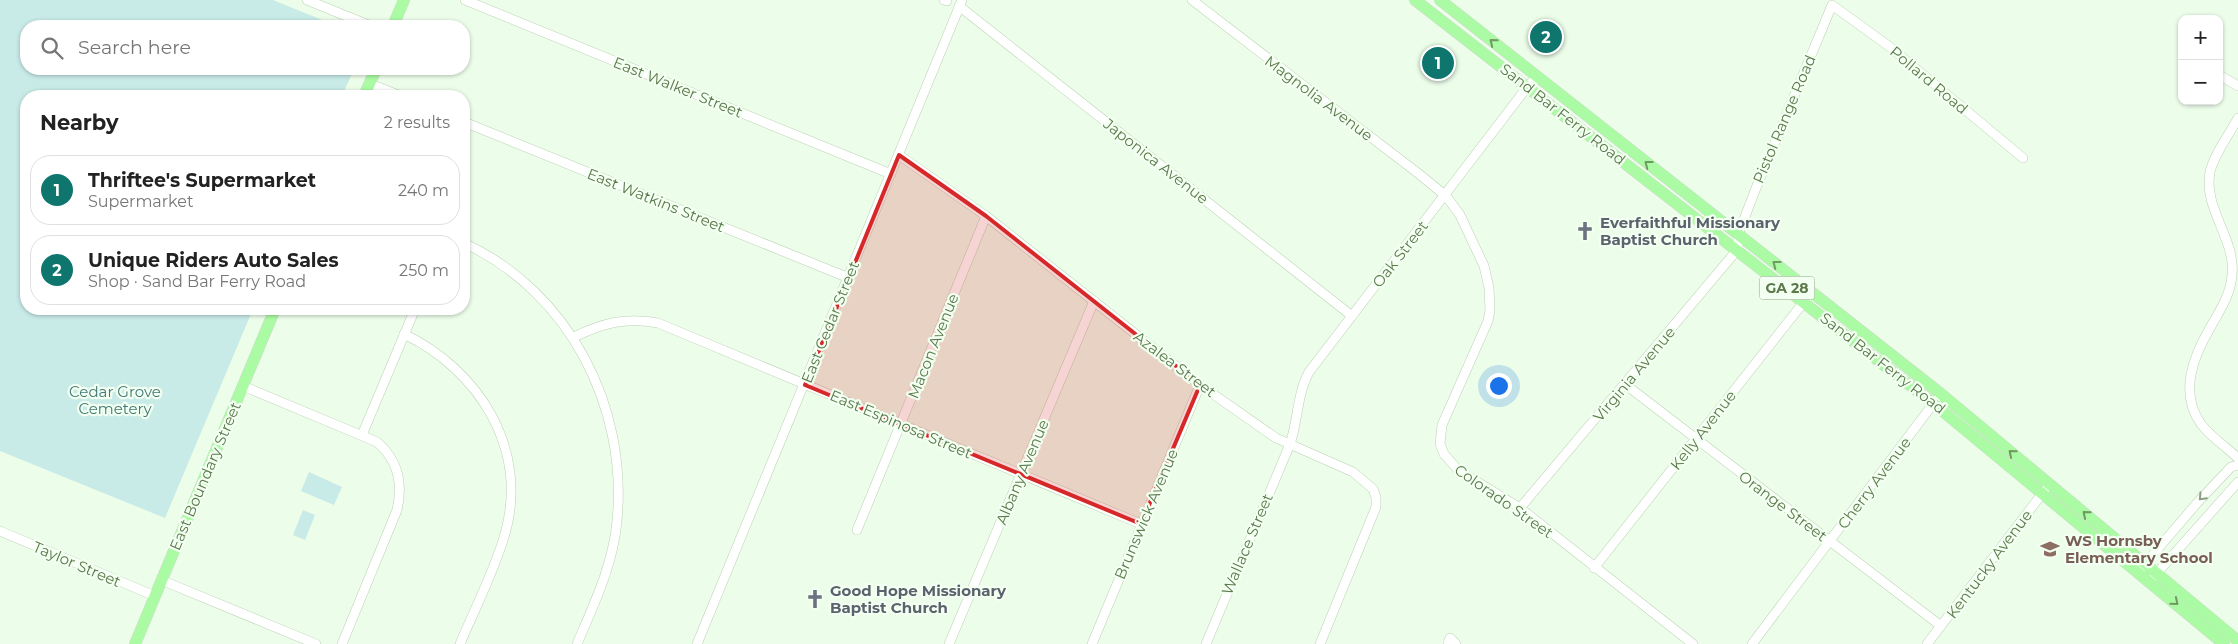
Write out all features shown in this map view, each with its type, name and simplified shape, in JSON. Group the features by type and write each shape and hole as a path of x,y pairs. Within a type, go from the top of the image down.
{"main road":[{"path":"396,20 404,0"},
{"name":"Sand Bar Ferry Road","path":"1415,0 1738,250 1808,297 1940,393 2046,488 2148,572 2238,642"},
{"name":"Sand Bar Ferry Road","path":"1440,0 1738,235 1934,404 2046,488"},
{"path":"367,90 374,75"},
{"name":"East Boundary Street","path":"135,644 273,315"},
{"name":"Sand Bar Ferry Road","path":"2148,572 2224,644"}],"street":[{"path":"307,0 356,20"},
{"name":"East Walker Street","path":"465,0 891,174"},
{"name":"Magnolia Avenue","path":"1192,0 1446,196"},
{"name":"East Cedar Street","path":"697,644 961,3"},
{"name":"Japonica Avenue","path":"961,3 1352,316"},
{"name":"Pollard Road","path":"1832,5 1890,47 2023,158"},
{"name":"Pistol Range Road","path":"1738,235 1832,5"},
{"path":"2223,77 2238,86"},
{"name":"Oak Street","path":"1290,444 1296,426 1301,393 1306,377 1446,196 1528,86 1537,78"},
{"path":"370,84 386,90"},
{"path":"2238,118 2210,173 2213,208 2229,244 2232,260 2232,277 2226,299 2195,356 2190,375 2192,403 2202,424 2238,458"},
{"name":"East Watkins Street","path":"470,124 849,278"},
{"name":"Azalea Street","path":"899,154 986,216 1200,385 1270,434 1353,472 1367,483 1375,493 1376,507 1320,644"},
{"name":"Colorado Street","path":"1446,196 1460,215 1484,266 1488,277 1490,310 1482,336 1445,418 1440,444 1444,454 1458,470 1520,508 1693,644"},
{"name":"Macon Avenue","path":"857,530 986,216"},
{"path":"1738,235 1738,250"},
{"path":"470,246 484,252 509,269 546,304 574,337 608,414 616,455 618,487 617,521 610,558 599,593 577,644"},
{"name":"Virginia Avenue","path":"1520,508 1738,250"},
{"name":"Kelly Avenue","path":"1594,568 1808,297"},
{"name":"Albany Avenue","path":"949,644 1094,301"},
{"path":"362,435 412,315"},
{"name":"East Espinosa Street","path":"574,337 607,323 630,319 658,323 1141,524"},
{"path":"404,334 435,350 460,371 474,387 493,418 506,454 510,486 506,532 460,644"},
{"name":"Orange Street","path":"1626,384 1696,440 1941,626"},
{"name":"Brunswick Avenue","path":"1092,644 1200,385"},
{"path":"243,386 377,442 390,457 398,475 400,498 393,522 342,644"},
{"name":"Cherry Avenue","path":"1752,644 1934,404 1940,393"},
{"name":"Wallace Street","path":"1206,644 1290,444"},
{"path":"2148,572 2197,503 2231,467 2238,465"},
{"path":"2148,572 2238,482"},
{"name":"Kentucky Avenue","path":"1927,644 2046,488"},
{"name":"Taylor Street","path":"0,531 155,596"},
{"path":"161,580 316,644"},
{"path":"1448,644 1450,638 1456,644"}],"highlighted area":[{"path":"899,155 986,216 1200,385 1141,524 805,385"}],"green space":[{"name":"Cedar Grove Cemetery","path":"0,0 273,0 322,20 20,20 20,75 351,75 345,90 20,90 20,315 250,315 165,518 0,451"},
{"path":"309,472 342,487 334,505 301,491"},
{"path":"303,510 315,515 305,540 293,535"}],"place":[{"name":"Unique Riders Auto Sales","path":"1546,37"},
{"name":"Thriftee's Supermarket","path":"1438,63"},
{"name":"Everfaithful Missionary Baptist Church","path":"1585,231"},
{"name":"WS Hornsby Elementary School","path":"2050,549"},
{"name":"Good Hope Missionary Baptist Church","path":"815,599"}]}
